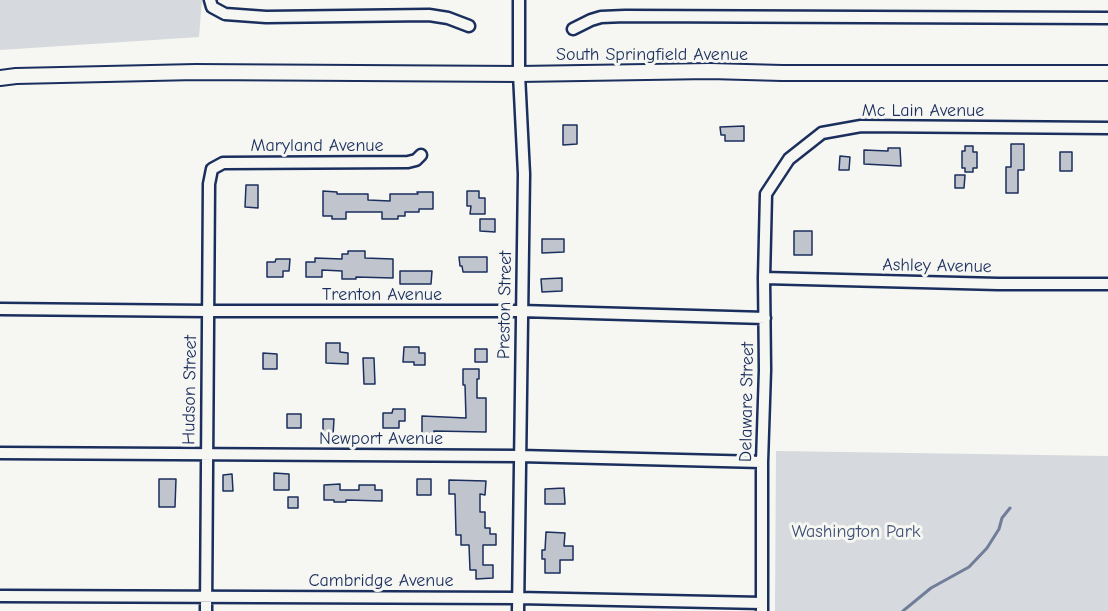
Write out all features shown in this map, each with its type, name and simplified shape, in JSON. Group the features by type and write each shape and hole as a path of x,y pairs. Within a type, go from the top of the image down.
{"main road":[{"name":"South Springfield Avenue","path":"0,78 196,72 1108,73"}],"street":[{"name":"Preston Street","path":"518,611 524,174 519,74 519,0"},
{"path":"211,4 225,14 266,17 429,15 448,18 469,26"},
{"path":"573,29 601,17 625,16 1108,18"},
{"name":"Mc Lain Avenue","path":"766,194 789,159 822,133 861,126 1108,128"},
{"name":"Maryland Avenue","path":"212,169 223,163 408,162 416,160 421,155"},
{"name":"Hudson Street","path":"206,611 209,184 212,169"},
{"name":"Delaware Street","path":"762,607 766,194"},
{"name":"Ashley Avenue","path":"764,278 998,284 1108,284"},
{"name":"Trenton Avenue","path":"0,309 521,311 765,318"},
{"name":"Newport Avenue","path":"0,453 520,456 762,462"},
{"name":"Cambridge Avenue","path":"0,596 518,598 762,607"}],"green space":[{"path":"0,0 202,0 199,37 0,50"},
{"name":"Washington Park","path":"776,451 1108,456 1108,611 775,611"}],"building":[{"path":"563,125 577,125 577,144 563,145"},
{"path":"744,126 744,141 725,141 725,135 721,135 720,127"},
{"path":"1011,144 1024,144 1024,170 1018,170 1018,193 1006,193 1006,167 1011,167"},
{"path":"965,146 973,146 973,152 977,152 977,168 973,168 973,172 965,172 965,168 962,168 962,151 965,151"},
{"path":"888,148 900,148 901,166 864,164 864,150 888,151"},
{"path":"1060,152 1072,152 1072,171 1060,171"},
{"path":"840,156 850,157 849,170 839,170"},
{"path":"955,175 965,175 964,188 955,188"},
{"path":"246,185 258,185 258,208 245,207"},
{"path":"323,191 337,192 337,194 368,194 368,200 390,201 390,194 433,192 433,209 405,212 405,216 398,216 398,219 382,219 382,212 346,212 346,219 332,219 332,216 323,216"},
{"path":"467,191 479,191 479,198 485,198 485,214 470,214 471,206 467,206"},
{"path":"480,219 495,219 495,232 480,231"},
{"path":"794,231 812,231 812,255 794,255"},
{"path":"542,239 564,239 564,252 542,253"},
{"path":"348,251 365,251 365,258 393,259 393,278 342,279 342,271 322,270 322,277 306,277 306,262 315,262 315,258 342,259 342,254 348,254"},
{"path":"459,257 487,257 487,272 463,272"},
{"path":"276,259 290,259 289,271 283,271 283,277 267,277 267,262 275,262"},
{"path":"400,271 432,271 431,284 400,284"},
{"path":"562,278 562,291 542,292 541,279"},
{"path":"326,343 340,343 340,352 348,353 348,364 326,363"},
{"path":"404,347 419,347 419,353 425,353 425,365 403,362"},
{"path":"475,349 487,349 487,362 475,362"},
{"path":"263,353 277,354 277,369 263,369"},
{"path":"363,358 374,358 375,384 364,384"},
{"path":"463,369 479,369 477,398 486,398 486,432 434,431 433,436 422,436 422,416 466,418"},
{"path":"393,409 405,409 405,421 399,421 399,428 383,428 383,413 392,413"},
{"path":"287,414 301,414 301,428 287,428"},
{"path":"323,419 334,419 333,436 323,436"},
{"path":"274,473 289,474 289,490 274,490"},
{"path":"232,474 233,491 223,491 223,475"},
{"path":"159,479 176,479 175,507 159,507"},
{"path":"417,479 431,479 431,495 417,495"},
{"path":"449,480 486,481 485,495 480,494 480,512 485,512 485,528 490,528 490,534 496,534 496,545 483,545 483,565 493,565 493,578 476,579 476,570 470,570 469,545 461,545 461,535 456,535 455,494 449,494"},
{"path":"340,484 340,490 359,490 359,485 375,485 375,490 382,490 382,501 334,502 334,500 324,500 324,485"},
{"path":"564,488 565,504 545,504 545,489"},
{"path":"288,497 298,497 298,508 288,508"},
{"path":"546,532 565,533 564,546 573,546 573,560 560,560 560,573 545,573 545,559 542,559 542,550 545,550"}],"waterway":[{"path":"903,611 931,588 969,567 987,548 999,529 1002,518 1010,508"}]}
